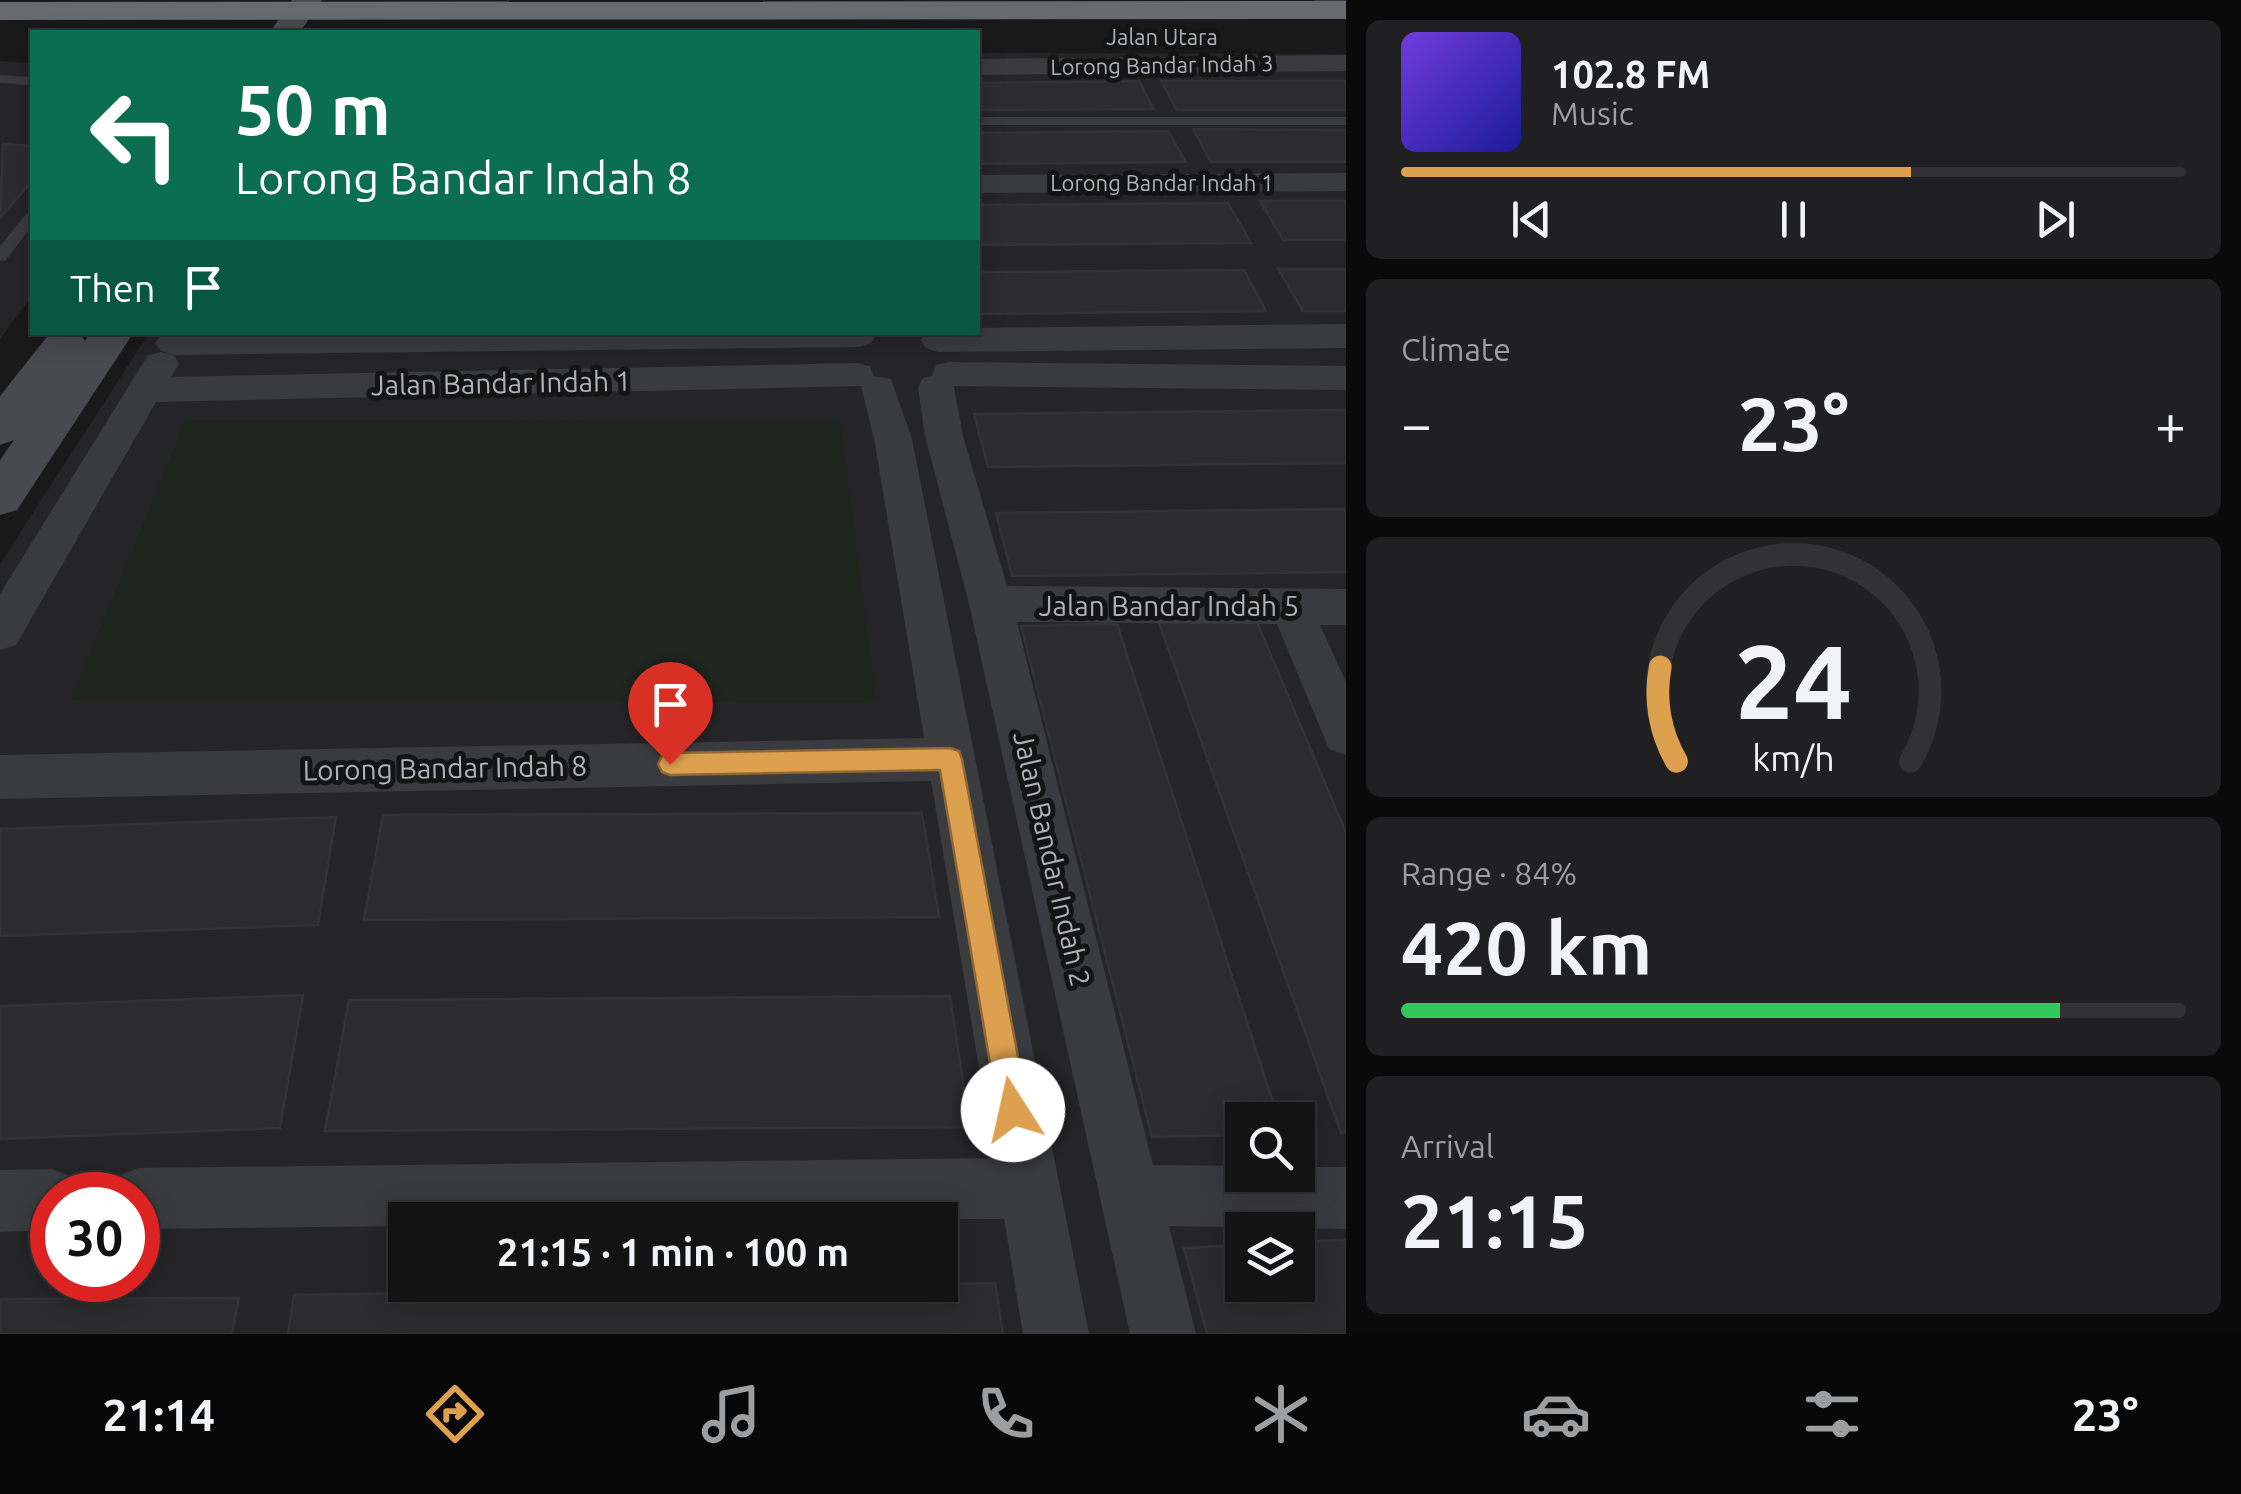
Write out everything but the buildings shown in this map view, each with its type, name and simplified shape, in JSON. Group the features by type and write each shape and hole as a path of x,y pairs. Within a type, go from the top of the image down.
{"highway":[{"path":"1,19 199,0"},
{"name":"Jalan Utara","path":"1,19 316,15 465,6 1346,10"},
{"path":"1,19 30,35"},
{"name":"Jalan Utara","path":"980,38 1346,37"}],"main road":[{"path":"0,428 70,335"},
{"path":"0,497 111,335"}],"street":[{"path":"1328,0 1346,1"},
{"name":"Lorong Bandar Indah 3","path":"980,67 1346,63"},
{"name":"Lorong Bandar Indah 1","path":"980,184 1346,182"},
{"name":"Jalan Bandar Indah 1","path":"176,338 690,335"},
{"path":"860,335 848,354 868,382 893,439 1056,1334"},
{"path":"933,350 1346,336"},
{"path":"0,632 176,338"},
{"path":"933,350 1346,378"},
{"name":"Jalan Bandar Indah 1","path":"146,390 868,382 908,394 933,350"},
{"name":"Jalan Bandar Indah 2","path":"933,350 944,436 992,604 1163,1334"},
{"name":"Jalan Bandar Indah 5","path":"992,604 1346,607"},
{"path":"1291,607 1346,734"},
{"name":"Lorong Bandar Indah 8","path":"0,777 950,759"},
{"path":"160,1199 1027,1188"},
{"path":"1132,1196 1346,1198"},
{"path":"0,1201 30,1200"}],"lane":[{"path":"0,79 30,81"},
{"path":"980,122 1346,120"},
{"path":"0,256 30,219"}],"shaded area":[{"path":"980,53 1346,54 1346,1334 0,1334 0,564 148,335 980,335"},
{"path":"0,61 30,63 30,299 0,339"},
{"path":"186,420 840,421 876,702 71,700"}],"route":[{"path":"670,764 950,759 1013,1110"}]}
